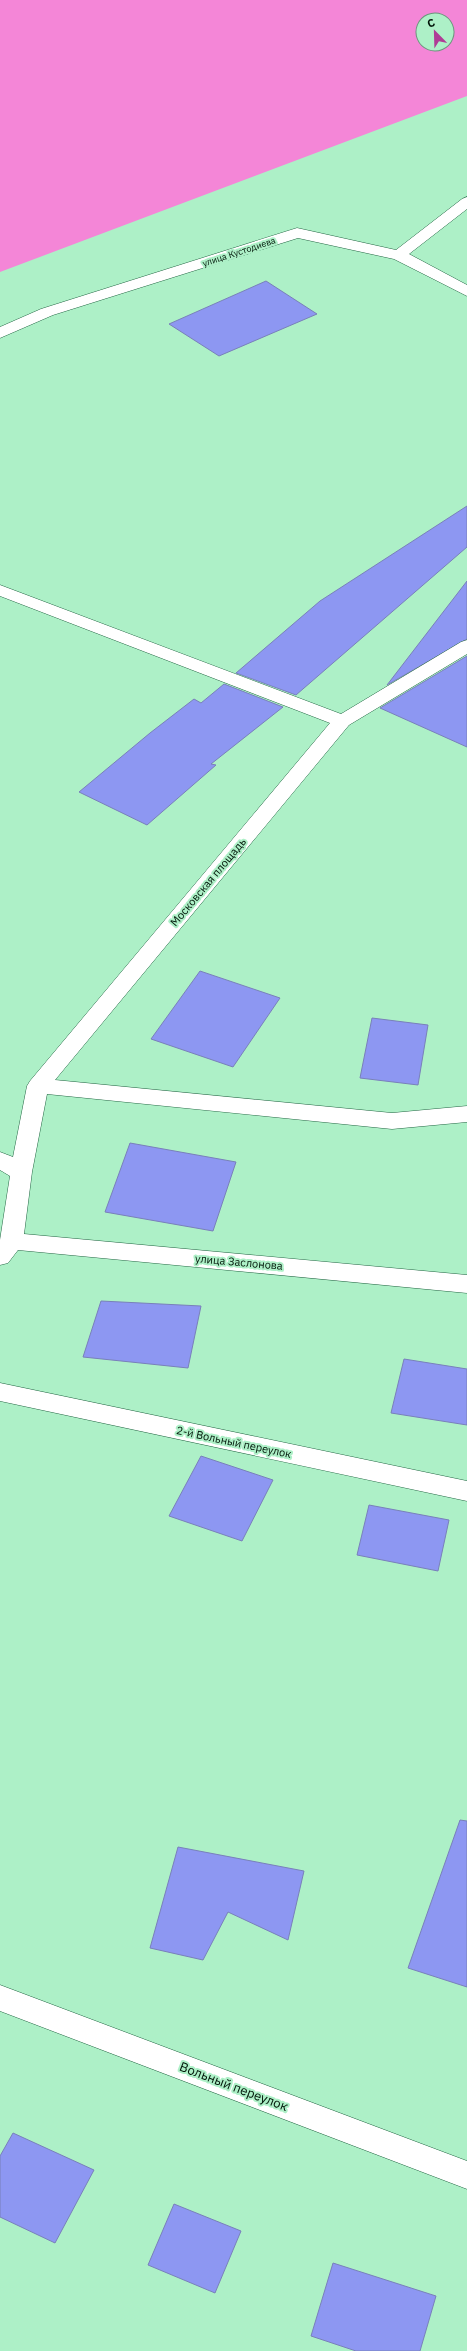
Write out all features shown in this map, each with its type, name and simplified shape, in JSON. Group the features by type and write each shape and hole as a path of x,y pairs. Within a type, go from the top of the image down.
{"street":[{"path":"399,255 467,202"},
{"name":"улица Кустодиева","path":"0,333 47,312 297,233 399,255 467,291"},
{"path":"0,590 342,721"},
{"name":"Московская площадь","path":"6,1249 38,1086 342,721 467,646"},
{"path":"38,1086 392,1121 467,1114"},
{"path":"0,1160 21,1172"},
{"name":"улица Заслонова","path":"6,1249 467,1284"},
{"name":"2-й Вольный переулок","path":"0,1392 467,1492"},
{"name":"Вольный переулок","path":"0,1998 467,2175"}],"shaded area":[{"path":"0,0 467,0 467,96 0,272"}],"building":[{"path":"266,281 317,314 219,356 169,324"},
{"path":"467,506 467,547 296,695 236,673 320,601"},
{"path":"467,581 467,639 387,685"},
{"path":"467,656 467,747 380,708"},
{"path":"224,684 283,707 211,764 216,765 147,825 79,792 150,733 194,699 201,703"},
{"path":"200,971 280,998 233,1067 151,1039"},
{"path":"372,1018 428,1025 418,1085 360,1078"},
{"path":"130,1143 236,1162 213,1231 105,1212"},
{"path":"101,1301 201,1306 188,1368 83,1357"},
{"path":"404,1359 467,1369 467,1425 391,1413"},
{"path":"201,1456 273,1480 242,1541 169,1516"},
{"path":"369,1505 449,1520 438,1571 357,1555"},
{"path":"460,1820 467,1821 467,1987 408,1968"},
{"path":"178,1847 304,1871 288,1940 228,1912 203,1960 150,1948"},
{"path":"13,2133 94,2170 55,2243 0,2217 0,2156"},
{"path":"174,2204 241,2231 215,2293 148,2265"},
{"path":"333,2263 436,2296 420,2351 356,2351 311,2336"}]}
